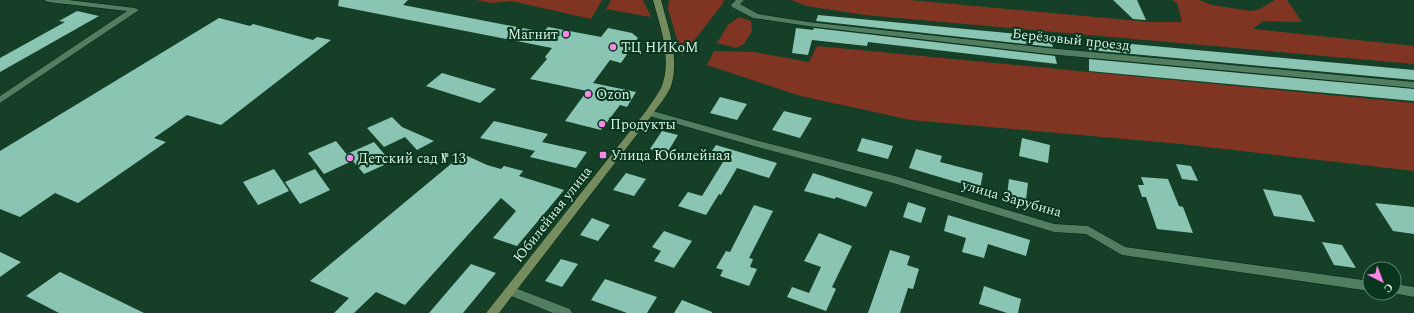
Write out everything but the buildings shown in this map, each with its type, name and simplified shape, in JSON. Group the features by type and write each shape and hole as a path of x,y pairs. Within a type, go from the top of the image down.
{"main road":[{"name":"Юбилейная улица","path":"492,313 649,113 665,88 668,76 668,46 657,0"}],"street":[{"path":"0,100 135,10 48,0"},
{"name":"Берёзовый проезд","path":"740,0 735,5 756,16 808,24 934,37 1056,52 1414,85"},
{"name":"улица Зарубина","path":"649,113 757,144 895,180 1054,228 1088,230 1122,251 1362,285"},
{"path":"510,290 566,313"},
{"path":"1402,290 1414,292"}],"shaded area":[{"path":"476,0 602,0 591,19 512,1 492,3"},
{"path":"611,0 643,0 651,17 606,9"},
{"path":"669,0 723,0 724,2 682,56 668,9"},
{"path":"791,0 910,0 1150,22 1182,22 1177,3 1172,0 1199,0 1212,5 1251,11 1260,9 1275,0 1287,0 1302,22 1263,21 1253,29 1414,46 1414,64 865,15 807,6"},
{"path":"739,17 751,21 752,31 744,44 736,48 717,43 728,25"},
{"path":"817,46 1414,103 1414,171 1181,144 911,120 801,96 707,65 714,51 754,52 809,62"}],"place":[{"name":"Магнит","path":"566,34"},
{"name":"ТЦ НИКоМ","path":"613,47"},
{"name":"Ozon","path":"588,94"},
{"name":"Продукты","path":"602,124"},
{"name":"Улица Юбилейная","path":"603,155"},
{"name":"Детский сад № 13","path":"350,158"}]}
